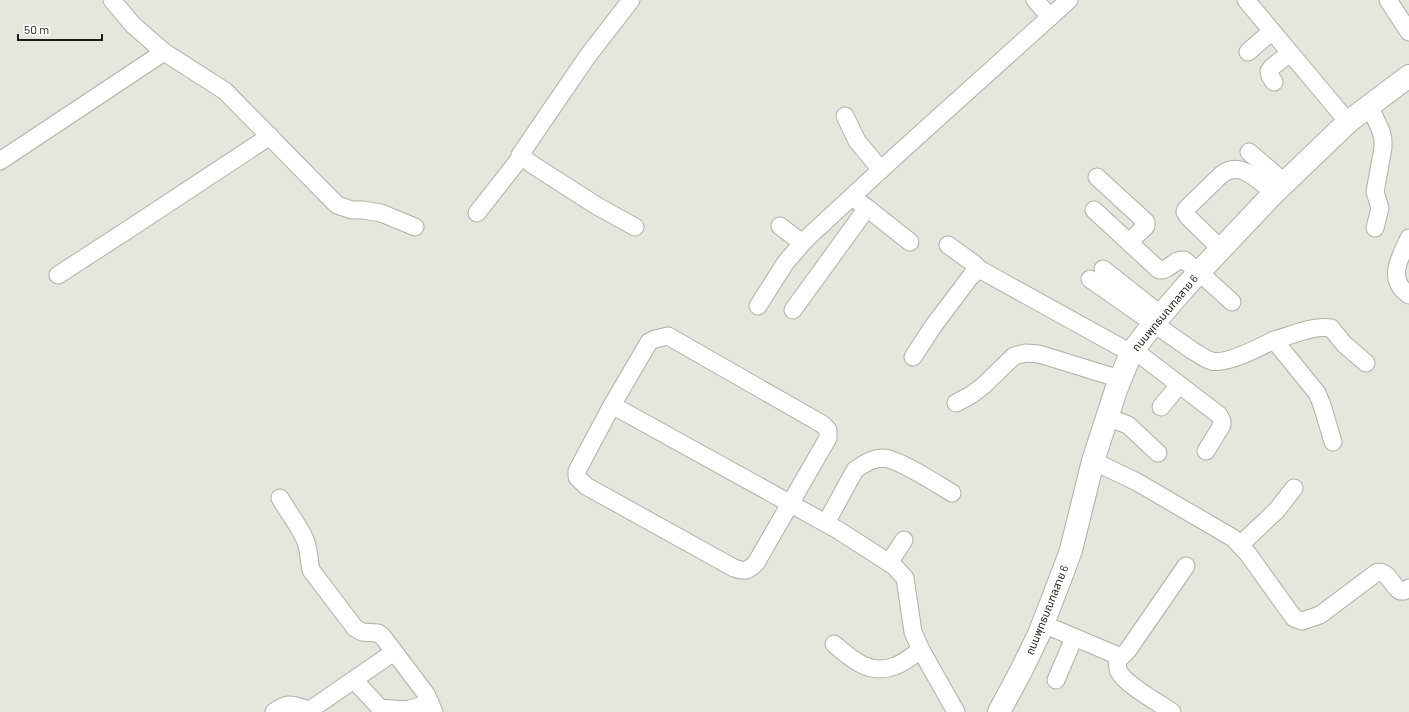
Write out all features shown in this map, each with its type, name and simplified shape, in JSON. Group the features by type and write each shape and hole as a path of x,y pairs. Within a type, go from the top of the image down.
{"main road":[{"name":"ถนนพุทธมณฑลสาย 6","path":"999,712 1021,671 1043,624 1063,572 1071,550 1093,461 1118,385 1132,352 1157,319 1199,272 1279,188 1348,122 1409,76"}],"street":[{"path":"112,0 133,25 164,52 225,91 337,205 352,210 381,213 415,227"},
{"path":"477,213 521,157 520,155 587,57 631,0"},
{"path":"1035,0 1050,17"},
{"path":"758,306 786,262 802,243 1069,0"},
{"path":"1246,0 1348,122"},
{"path":"1388,0 1409,32"},
{"path":"1248,52 1272,31"},
{"path":"0,161 164,52"},
{"path":"1274,82 1269,71 1272,67 1290,54"},
{"path":"1369,105 1383,139 1383,148 1375,192 1380,208 1374,228"},
{"path":"845,116 857,141 881,170"},
{"path":"58,275 270,136"},
{"path":"1249,152 1279,188"},
{"path":"521,157 597,206 635,227"},
{"path":"1221,249 1188,217 1185,212 1186,210 1226,170 1233,169 1246,172 1279,188"},
{"path":"1097,177 1146,222 1146,226 1129,242"},
{"path":"852,197 910,242"},
{"path":"793,310 867,208"},
{"path":"1094,210 1159,270 1166,269 1181,260 1184,260 1232,302"},
{"path":"780,226 802,243"},
{"path":"1409,238 1397,266 1396,275 1400,287 1409,295"},
{"path":"948,245 979,269 1132,352 1219,415 1222,425 1218,434 1206,451"},
{"path":"914,357 934,325 973,274 979,269"},
{"path":"1097,274 1211,361 1218,362 1228,360 1274,340 1324,327 1331,328 1344,344 1366,363"},
{"path":"668,336 826,427 828,430 828,438 756,563 750,570 743,572 613,501 581,482 577,477 577,471 612,405 650,342 655,339 668,336"},
{"path":"1274,340 1317,393 1333,442"},
{"path":"956,403 971,395 983,386 1014,356 1026,353 1039,354 1118,385"},
{"path":"1161,407 1179,385"},
{"path":"612,405 826,523 898,570 905,578 910,622 913,632 921,650 956,712"},
{"path":"1108,415 1128,425 1158,453"},
{"path":"826,523 856,470 872,460 884,458 897,462 952,493"},
{"path":"1093,461 1137,482 1233,538 1240,545 1294,618 1302,621 1320,615 1376,574 1381,572 1386,574 1400,591 1404,591 1409,588"},
{"path":"1240,545 1277,510 1294,488"},
{"path":"280,498 306,541 309,553 308,560 312,570 320,582 355,628 362,632 378,633 383,637 426,694 432,707 406,710 380,708 354,680"},
{"path":"889,563 904,540"},
{"path":"1043,624 1121,657 1128,650 1186,566"},
{"path":"1056,680 1074,638"},
{"path":"834,644 866,667 878,669 894,666 921,650"},
{"path":"274,712 281,707 290,704 308,711 394,652"},
{"path":"1117,656 1117,666 1120,674 1126,681 1172,712"}]}
